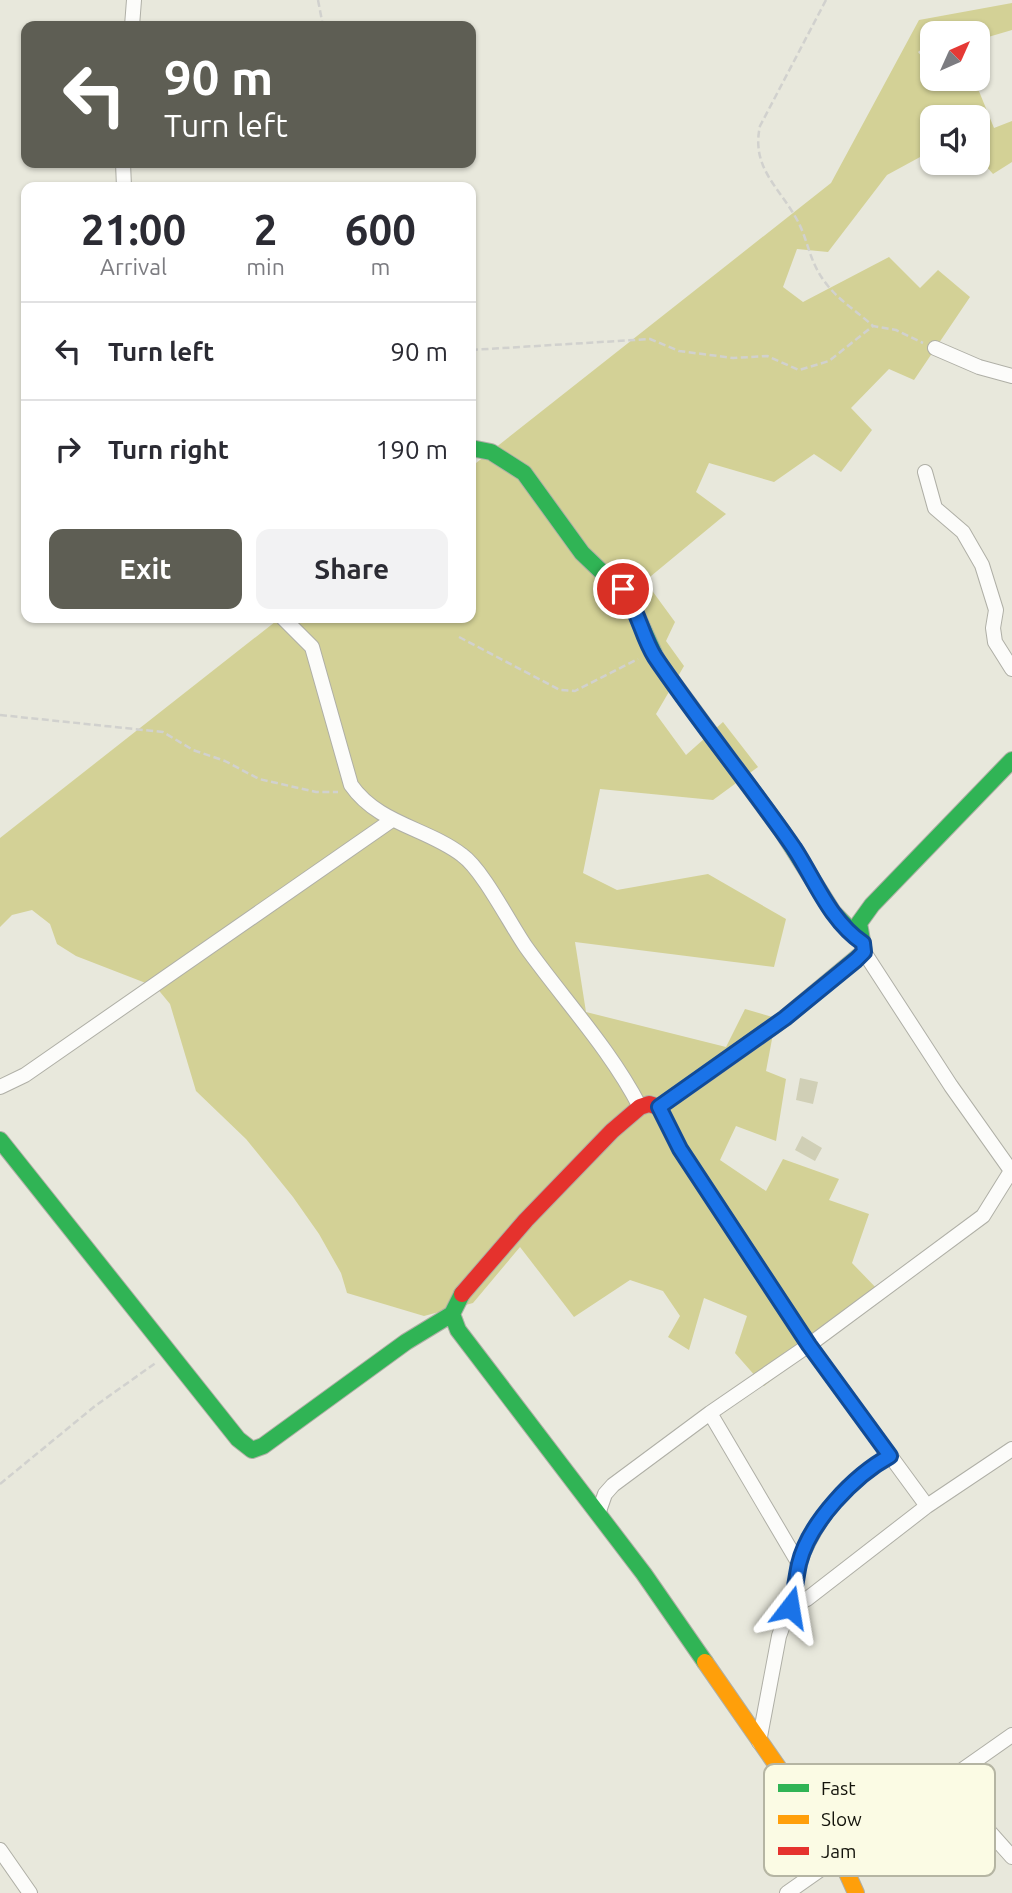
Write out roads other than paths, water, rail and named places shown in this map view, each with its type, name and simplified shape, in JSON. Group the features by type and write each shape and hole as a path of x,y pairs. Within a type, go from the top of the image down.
{"street":[{"path":"132,21 134,0"},
{"path":"935,348 979,367 1012,376"},
{"path":"476,448 486,449 509,462 541,489 580,550 598,570 623,589 636,608 653,653 796,851 833,912 863,947 951,1086 1012,1171 983,1216 613,1485 605,1494 598,1514"},
{"path":"925,472 935,508 963,532 982,565 996,610 993,628 995,642 1012,669"},
{"path":"288,623 312,647 323,676 334,728 356,792 362,800 391,820 464,855 555,985 622,1073 640,1107"},
{"path":"863,947 859,923 872,905 971,799 1012,760"},
{"path":"0,1087 25,1075 391,820"},
{"path":"659,1107 785,1018 863,947"},
{"path":"0,1140 168,1354 238,1439 252,1450 263,1446 406,1342 452,1314 460,1297 526,1220 612,1131 640,1107 649,1104 659,1107 680,1149 809,1345 927,1506"},
{"path":"452,1314 457,1330 654,1587 775,1764"},
{"path":"710,1413 799,1564"},
{"path":"790,1607 807,1599 927,1506 945,1497 1012,1449"},
{"path":"759,1742 779,1636 807,1544 841,1496 870,1467 890,1456"},
{"path":"972,1764 1012,1735"},
{"path":"995,1838 1012,1857"},
{"path":"0,1850 30,1893"},
{"path":"787,1893 810,1876"},
{"path":"848,1876 856,1893"}]}
